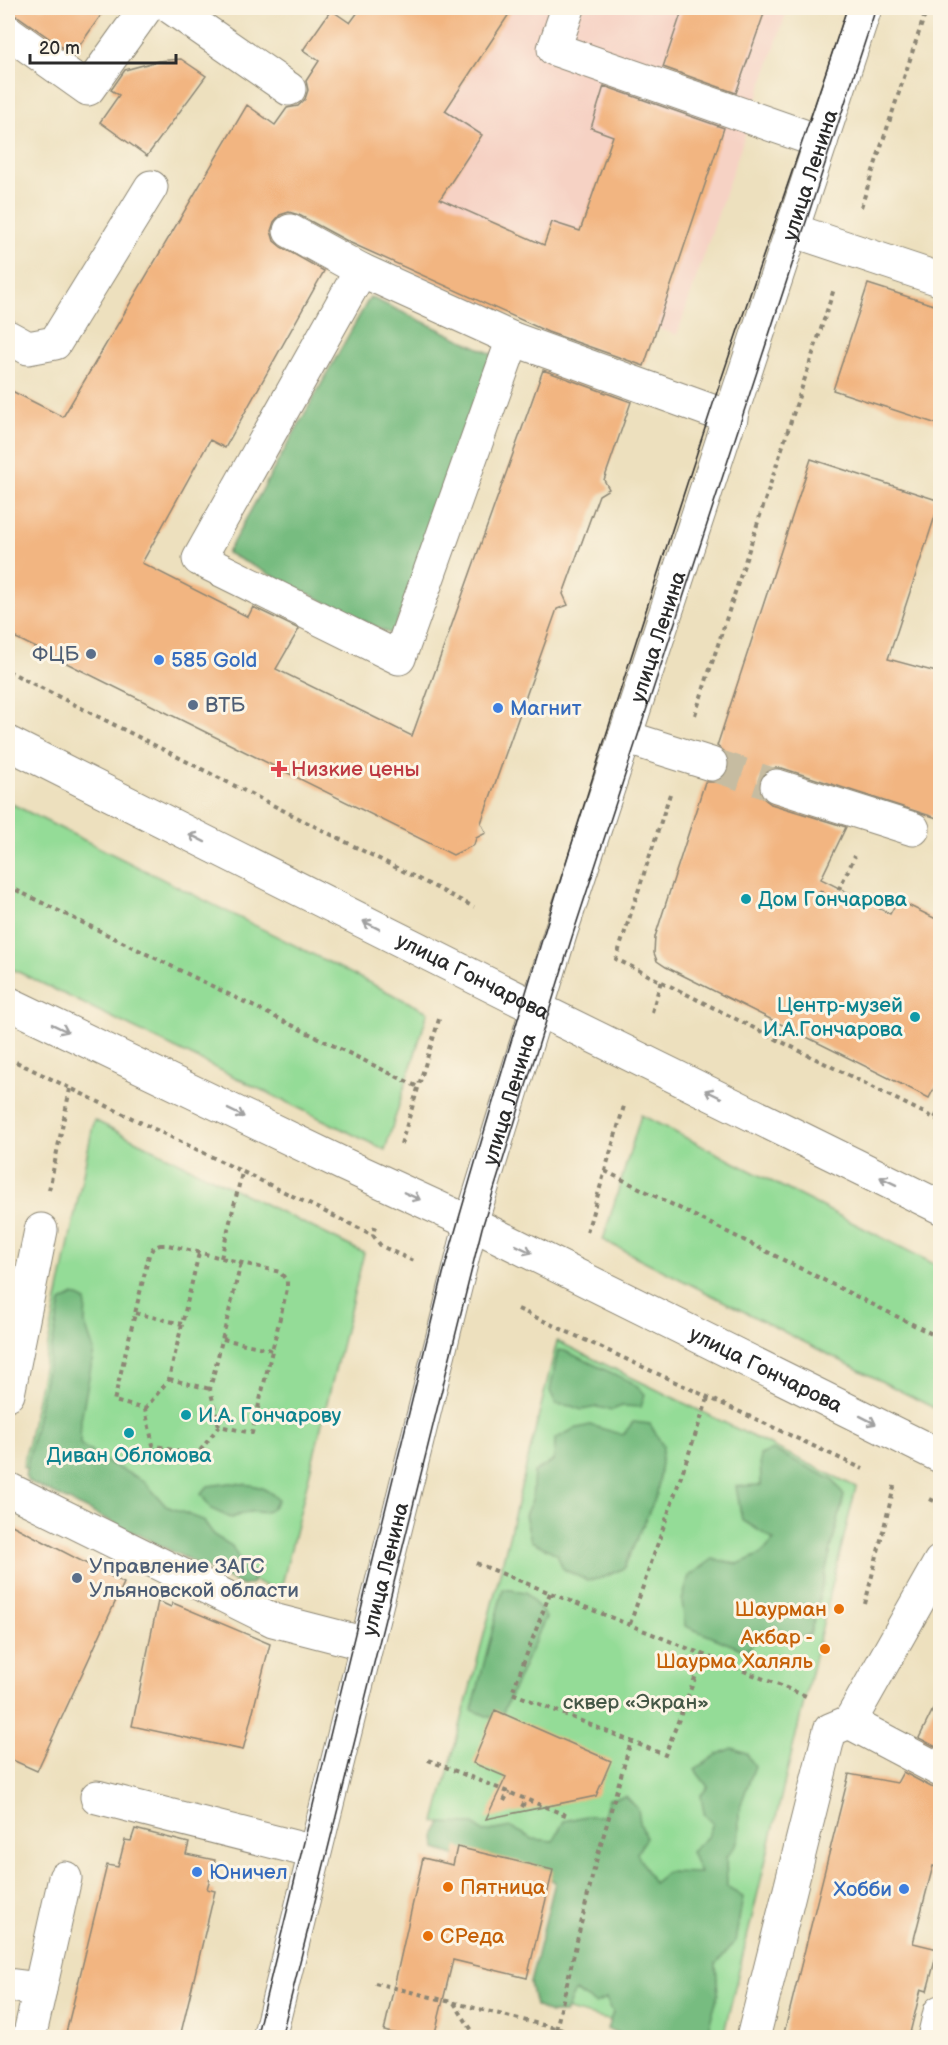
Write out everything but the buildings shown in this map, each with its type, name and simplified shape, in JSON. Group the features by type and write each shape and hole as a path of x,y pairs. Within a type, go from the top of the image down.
{"street":[{"path":"8,32 88,89 146,8"},
{"path":"172,8 289,88"},
{"path":"568,8 554,49 821,142"},
{"name":"улица Ленина","path":"269,2037 471,1223 536,1008 865,8"},
{"path":"8,337 28,348 55,343 151,187"},
{"path":"792,230 939,279"},
{"path":"290,231 361,270 513,339 730,417"},
{"path":"361,270 199,559 399,658 513,339"},
{"path":"625,737 696,760"},
{"name":"улица Гончарова","path":"8,742 536,1008 938,1202"},
{"path":"777,786 913,829"},
{"name":"улица Гончарова","path":"8,1003 471,1223 940,1456"},
{"path":"8,1394 41,1230"},
{"path":"8,1489 273,1620 366,1644"},
{"path":"753,2037 830,1730 851,1719 940,1562"},
{"path":"851,1719 940,1770"},
{"path":"97,1797 314,1852"},
{"path":"29,2037 66,1878"},
{"path":"8,1985 40,1989"},
{"path":"934,2037 940,2012"}],"path":[{"path":"790,423 696,760 616,958 940,1121"},
{"path":"8,671 474,907"},
{"path":"819,891 834,899 843,880"},
{"path":"8,886 418,1087"},
{"path":"652,1012 661,981"},
{"path":"400,1146 440,1016"},
{"path":"8,1058 373,1235"},
{"path":"41,1230 70,1089"},
{"path":"587,1232 624,1106"},
{"path":"935,1118 940,1110"},
{"path":"605,1171 940,1338"},
{"path":"221,1258 242,1173"},
{"path":"146,1409 114,1401 149,1255 153,1248 168,1245 280,1272 286,1281 287,1288 252,1433 219,1426"},
{"path":"381,1246 413,1261"},
{"path":"199,1253 169,1379 146,1409 153,1445 196,1456 219,1426"},
{"path":"219,1426 210,1389 241,1263"},
{"path":"518,1308 864,1469"},
{"path":"135,1312 182,1324"},
{"path":"223,1339 272,1350"},
{"path":"169,1379 210,1389"},
{"path":"630,1624 708,1398"},
{"path":"885,1479 904,1487"},
{"path":"864,1608 895,1483"},
{"path":"922,1496 940,1504"},
{"path":"476,1563 704,1654 851,1719"},
{"path":"550,1593 512,1693 631,1742 665,1755 704,1654"},
{"path":"554,2037 595,1864 631,1742"},
{"path":"428,1760 568,1816"},
{"path":"504,1801 509,1792"},
{"path":"522,1808 526,1799"},
{"path":"375,1983 595,2037"},
{"path":"454,2003 477,2037"}],"shaded area":[{"path":"413,8 788,8 677,335 572,300 561,332 493,308 352,244 282,204"}],"green space":[{"path":"370,297 496,356 392,635 227,553"},
{"path":"8,802 428,1012 385,1150 8,967"},
{"path":"641,1115 940,1267 940,1411 603,1240"},
{"path":"94,1120 364,1253 280,1593 23,1467"},
{"path":"74,1295 86,1301 85,1324 94,1351 81,1419 80,1444 106,1462 144,1481 166,1506 203,1520 215,1536 232,1546 240,1561 253,1574 253,1583 243,1586 28,1481 25,1475 61,1302"},
{"name":"сквер «Экран»","path":"557,1341 856,1487 723,2037 675,2037 536,2002 571,1855 435,1822 498,1581"},
{"path":"558,1350 565,1351 631,1382 645,1394 641,1407 622,1406 612,1410 597,1407 582,1410 556,1404 550,1391"},
{"path":"633,1422 650,1424 663,1446 657,1494 624,1568 605,1577 588,1581 563,1569 557,1554 531,1541 525,1515 532,1500 534,1472 554,1460 555,1439 574,1429 590,1425 623,1435"},
{"path":"773,1450 833,1480 844,1496 810,1635 790,1638 761,1631 746,1651 685,1626 682,1601 689,1576 713,1559 738,1564 761,1554 774,1540 742,1520 736,1486 761,1485 760,1455"},
{"path":"230,1483 262,1488 278,1500 266,1512 243,1513 231,1518 211,1509 201,1494 208,1486"},
{"path":"503,1589 526,1592 546,1617 499,1721 472,1710"},
{"path":"732,1748 746,1753 755,1766 740,1808 738,1838 726,1857 727,1887 743,1897 735,1942 716,1964 718,1994 707,2033 702,2037 630,2037 607,2029 613,2012 606,1999 595,2004 575,1991 565,2013 550,2013 535,2006 530,1983 555,1882 535,1869 469,1860 436,1849 435,1834 441,1823 474,1824 484,1832 511,1827 533,1839 553,1841 564,1821 586,1816 603,1816 609,1799 626,1796 638,1809 646,1838 637,1853 653,1883 667,1872 700,1873 691,1852 708,1836 713,1823 704,1814 701,1795 708,1787 695,1770 718,1754"}],"tunnel":[{"path":"711,764 777,786"}],"tram line":[{"path":"256,2038 443,1274 474,1166 572,842 641,627 710,413 847,8"},
{"path":"281,2038 482,1228 572,937 876,8"}],"place":[{"name":"ФЦБ","path":"91,654"},
{"name":"585 Gold","path":"159,660"},
{"name":"ВТБ","path":"193,705"},
{"name":"Магнит","path":"498,708"},
{"name":"Низкие цены","path":"279,769"},
{"name":"Дом Гончарова","path":"746,899"},
{"name":"Центр-музей И.А.Гончарова","path":"915,1017"},
{"name":"И.А. Гончарову","path":"186,1415"},
{"name":"Диван Обломова","path":"129,1433"},
{"name":"Управление ЗАГС Ульяновской области","path":"77,1578"},
{"name":"Шаурман","path":"839,1609"},
{"name":"Акбар - Шаурма Халяль","path":"825,1649"},
{"name":"Юничел","path":"197,1872"},
{"name":"Пятница","path":"448,1887"},
{"name":"Хобби","path":"904,1889"},
{"name":"СРеда","path":"428,1936"}]}
